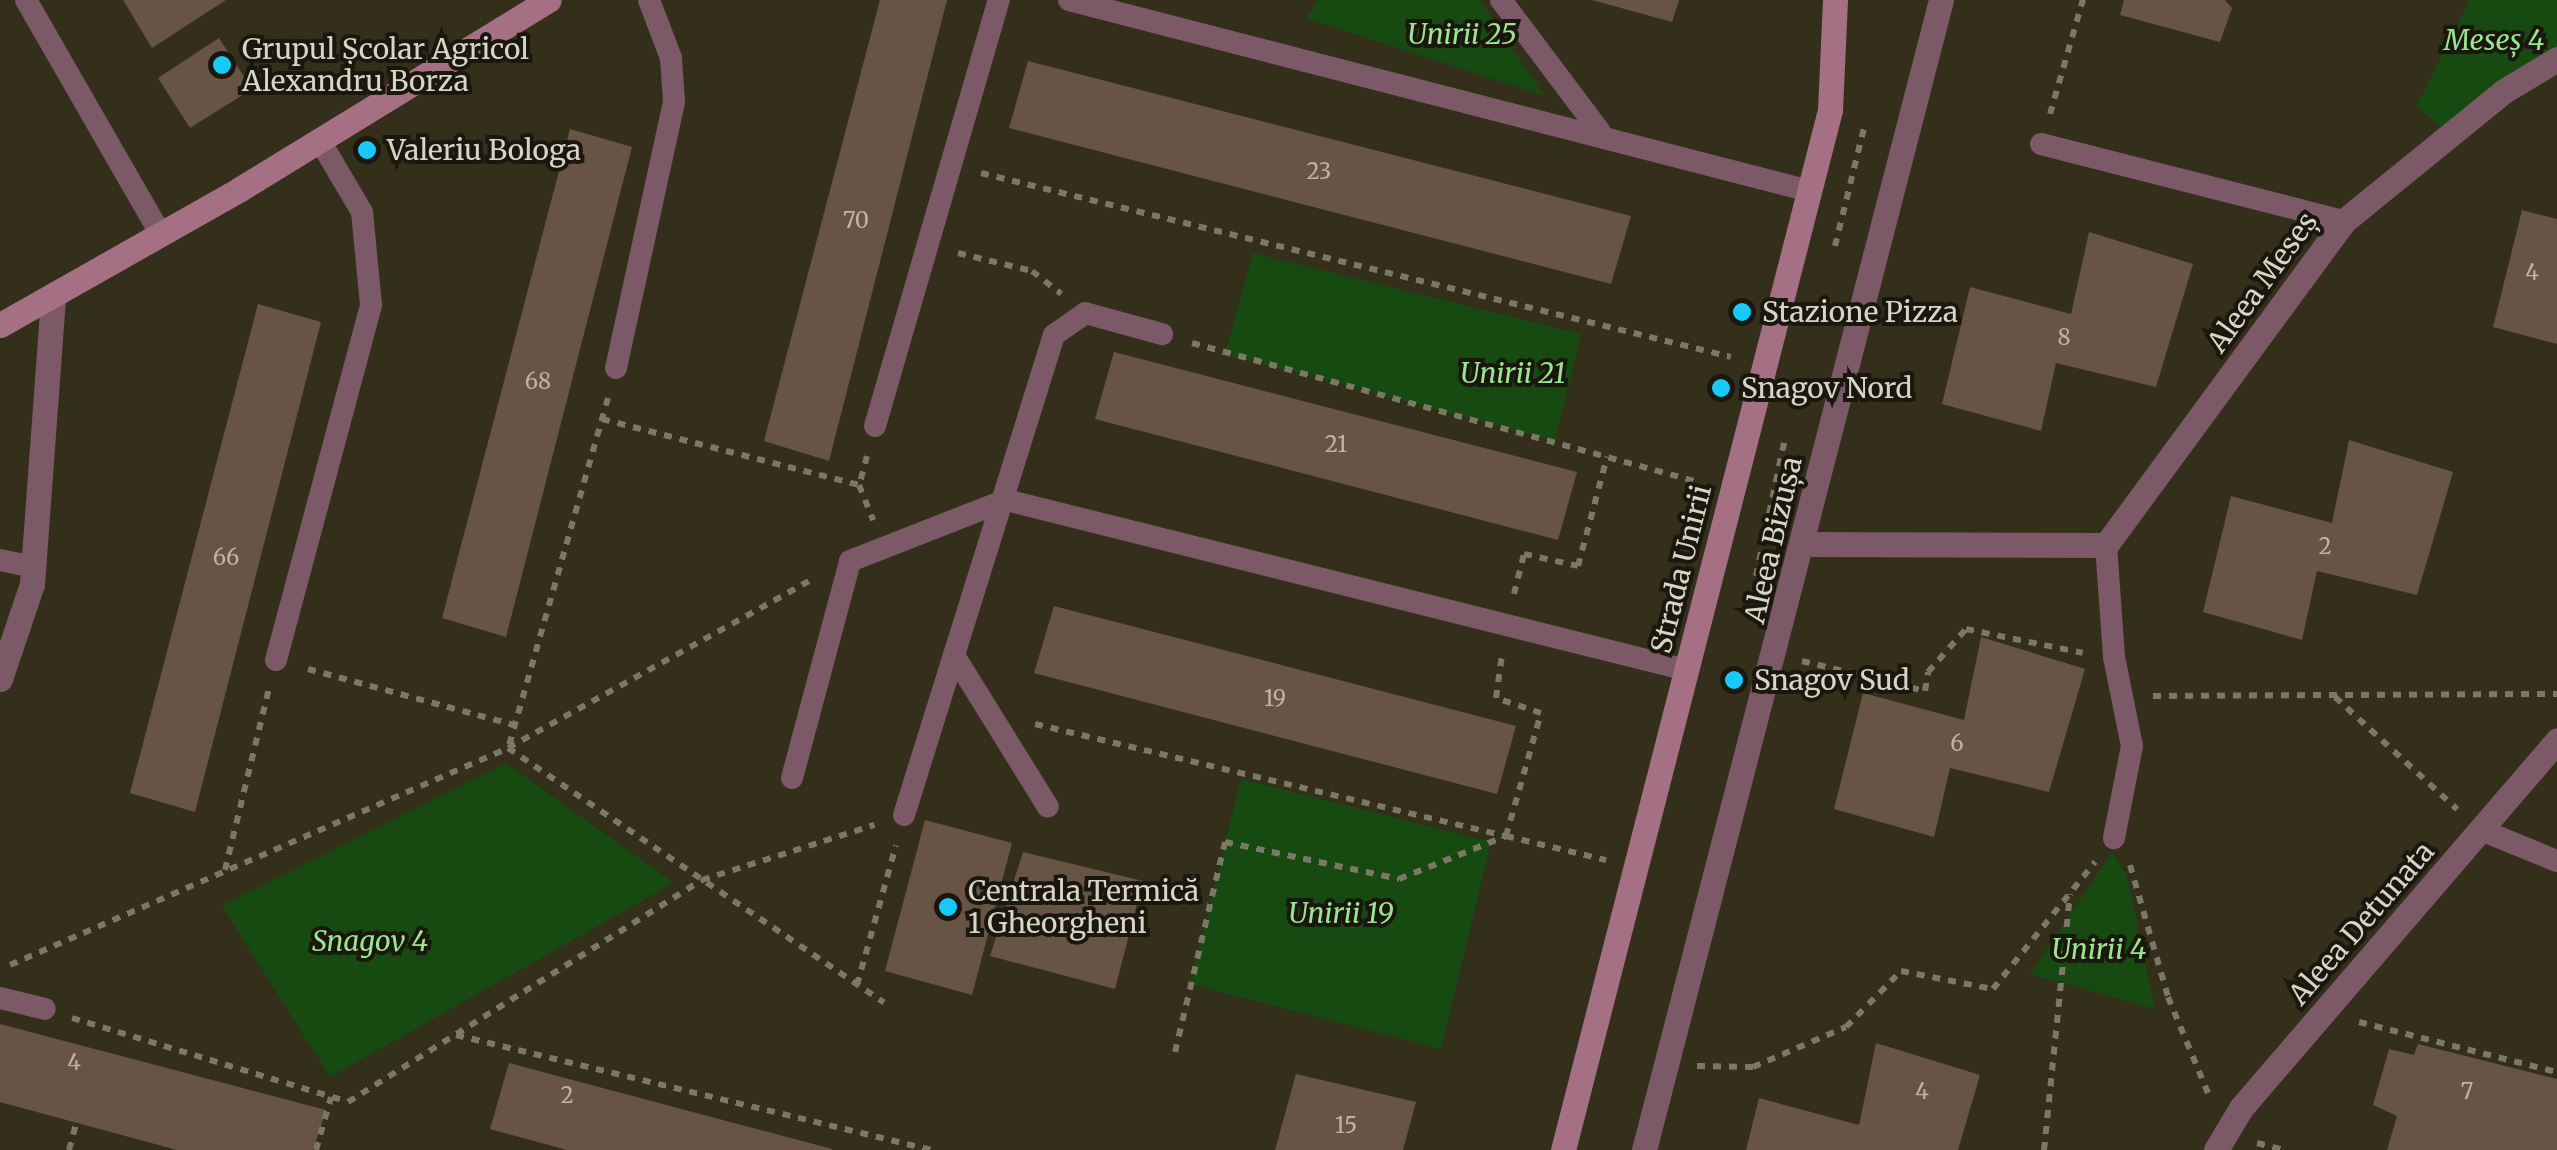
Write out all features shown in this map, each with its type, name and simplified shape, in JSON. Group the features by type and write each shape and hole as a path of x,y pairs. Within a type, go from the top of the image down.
{"main road":[{"path":"0,325 320,141 549,0"},
{"name":"Strada Unirii","path":"1563,1150 1830,110 1835,0"}],"street":[{"name":"Aleea Bizușa","path":"1644,1150 1776,655 1941,0"},
{"name":"Aleea Meseș","path":"2106,545 2344,222 2504,91 2557,60"},
{"path":"0,680 10,665 33,567 53,296"},
{"path":"1801,544 2106,545"},
{"name":"Aleea Detunata","path":"2221,1142 2323,1013 2557,740"}],"lane":[{"path":"26,0 160,233"},
{"path":"616,368 674,102 671,58 649,0"},
{"path":"874,426 999,0"},
{"path":"1069,0 1600,132 1809,191"},
{"path":"1501,0 1600,132"},
{"path":"276,660 371,305 362,212 320,141"},
{"path":"2041,144 2344,222"},
{"path":"904,815 1006,500 1054,335 1085,313 1162,334"},
{"path":"792,778 850,561 1006,500 1686,670"},
{"path":"2106,545 2114,657 2125,695 2132,746 2114,838"},
{"path":"0,560 33,567"},
{"path":"955,657 1048,807"},
{"path":"2480,830 2557,860"},
{"path":"0,998 45,1010"}],"path":[{"path":"2041,144 2082,0"},
{"path":"950,166 1731,358"},
{"path":"928,246 1032,271 1085,313"},
{"path":"1162,334 1698,482"},
{"path":"508,748 616,368"},
{"path":"602,419 859,485"},
{"path":"874,426 859,485 883,547"},
{"path":"0,970 508,748 850,561"},
{"path":"1776,655 1925,691 1928,672 1966,629 2114,657"},
{"path":"224,872 276,660 514,725"},
{"path":"2125,695 2557,694"},
{"path":"2335,697 2480,830"},
{"path":"991,714 1608,860"},
{"path":"508,748 884,1004"},
{"path":"45,1010 348,1102 702,880 904,815"},
{"path":"857,985 904,815"},
{"path":"1175,1052 1225,842 1398,878 1506,836"},
{"path":"1666,1065 1753,1068 1846,1027 1900,971 1993,988 2114,838 2135,876 2168,997 2221,1142"},
{"path":"2044,1150 2070,893"},
{"path":"2323,1013 2557,1072"},
{"path":"455,1035 930,1150"},
{"path":"316,1150 331,1097"},
{"path":"68,1150 76,1123"}],"green space":[{"name":"Unirii 25","path":"1318,0 1480,0 1545,96 1306,18"},
{"name":"Meseș 4","path":"2470,0 2557,0 2557,49 2445,130 2416,106"},
{"name":"Unirii 21","path":"1253,253 1581,334 1555,441 1225,354"},
{"name":"Snagov 4","path":"506,763 674,883 330,1077 222,906"},
{"name":"Unirii 19","path":"1241,779 1491,842 1441,1049 1190,984"},
{"name":"Unirii 4","path":"2112,852 2127,876 2155,1009 2030,974"}],"building":[{"path":"123,0 226,0 152,48"},
{"path":"880,0 947,0 829,461 764,441"},
{"path":"1592,0 1679,0 1672,22"},
{"path":"2124,0 2225,0 2232,8 2220,42 2120,15"},
{"path":"219,38 252,89 190,128 158,78"},
{"path":"1028,61 1631,216 1611,284 1009,128"},
{"path":"570,129 632,147 506,637 442,618"},
{"path":"2522,210 2557,219 2557,344 2493,327"},
{"path":"2089,232 2193,264 2156,387 2056,363 2041,431 1942,404 1970,287 2071,314"},
{"path":"258,304 321,322 195,812 130,793"},
{"path":"1114,352 1577,472 1558,540 1095,419"},
{"path":"2349,440 2453,472 2417,595 2317,571 2302,640 2203,612 2231,496 2332,523"},
{"path":"1054,606 1516,726 1497,794 1034,673"},
{"path":"1981,637 2085,669 2049,792 1950,768 1934,837 1834,809 1863,693 1964,720"},
{"name":"Centrala Termică 1 Gheorgheni","path":"925,820 1012,843 972,995 885,971"},
{"path":"1023,852 1143,881 1115,989 990,956"},
{"path":"0,1024 326,1110 313,1150 177,1150 0,1102"},
{"path":"1876,1043 1980,1075 1958,1150 1746,1150 1759,1098 1859,1125"},
{"path":"2418,1044 2557,1079 2557,1150 2387,1150 2397,1116 2373,1105 2389,1049 2414,1055"},
{"path":"509,1063 832,1150 567,1150 490,1129"},
{"path":"1296,1074 1416,1102 1403,1150 1275,1150"}],"place":[{"name":"Grupul Școlar Agricol Alexandru Borza","path":"222,65"},
{"name":"Valeriu Bologa","path":"367,150"},
{"name":"Stazione Pizza","path":"1742,312"},
{"name":"Snagov Nord","path":"1721,388"},
{"name":"Snagov Sud","path":"1734,680"},
{"name":"Centrala Termică 1 Gheorgheni","path":"948,907"}]}
